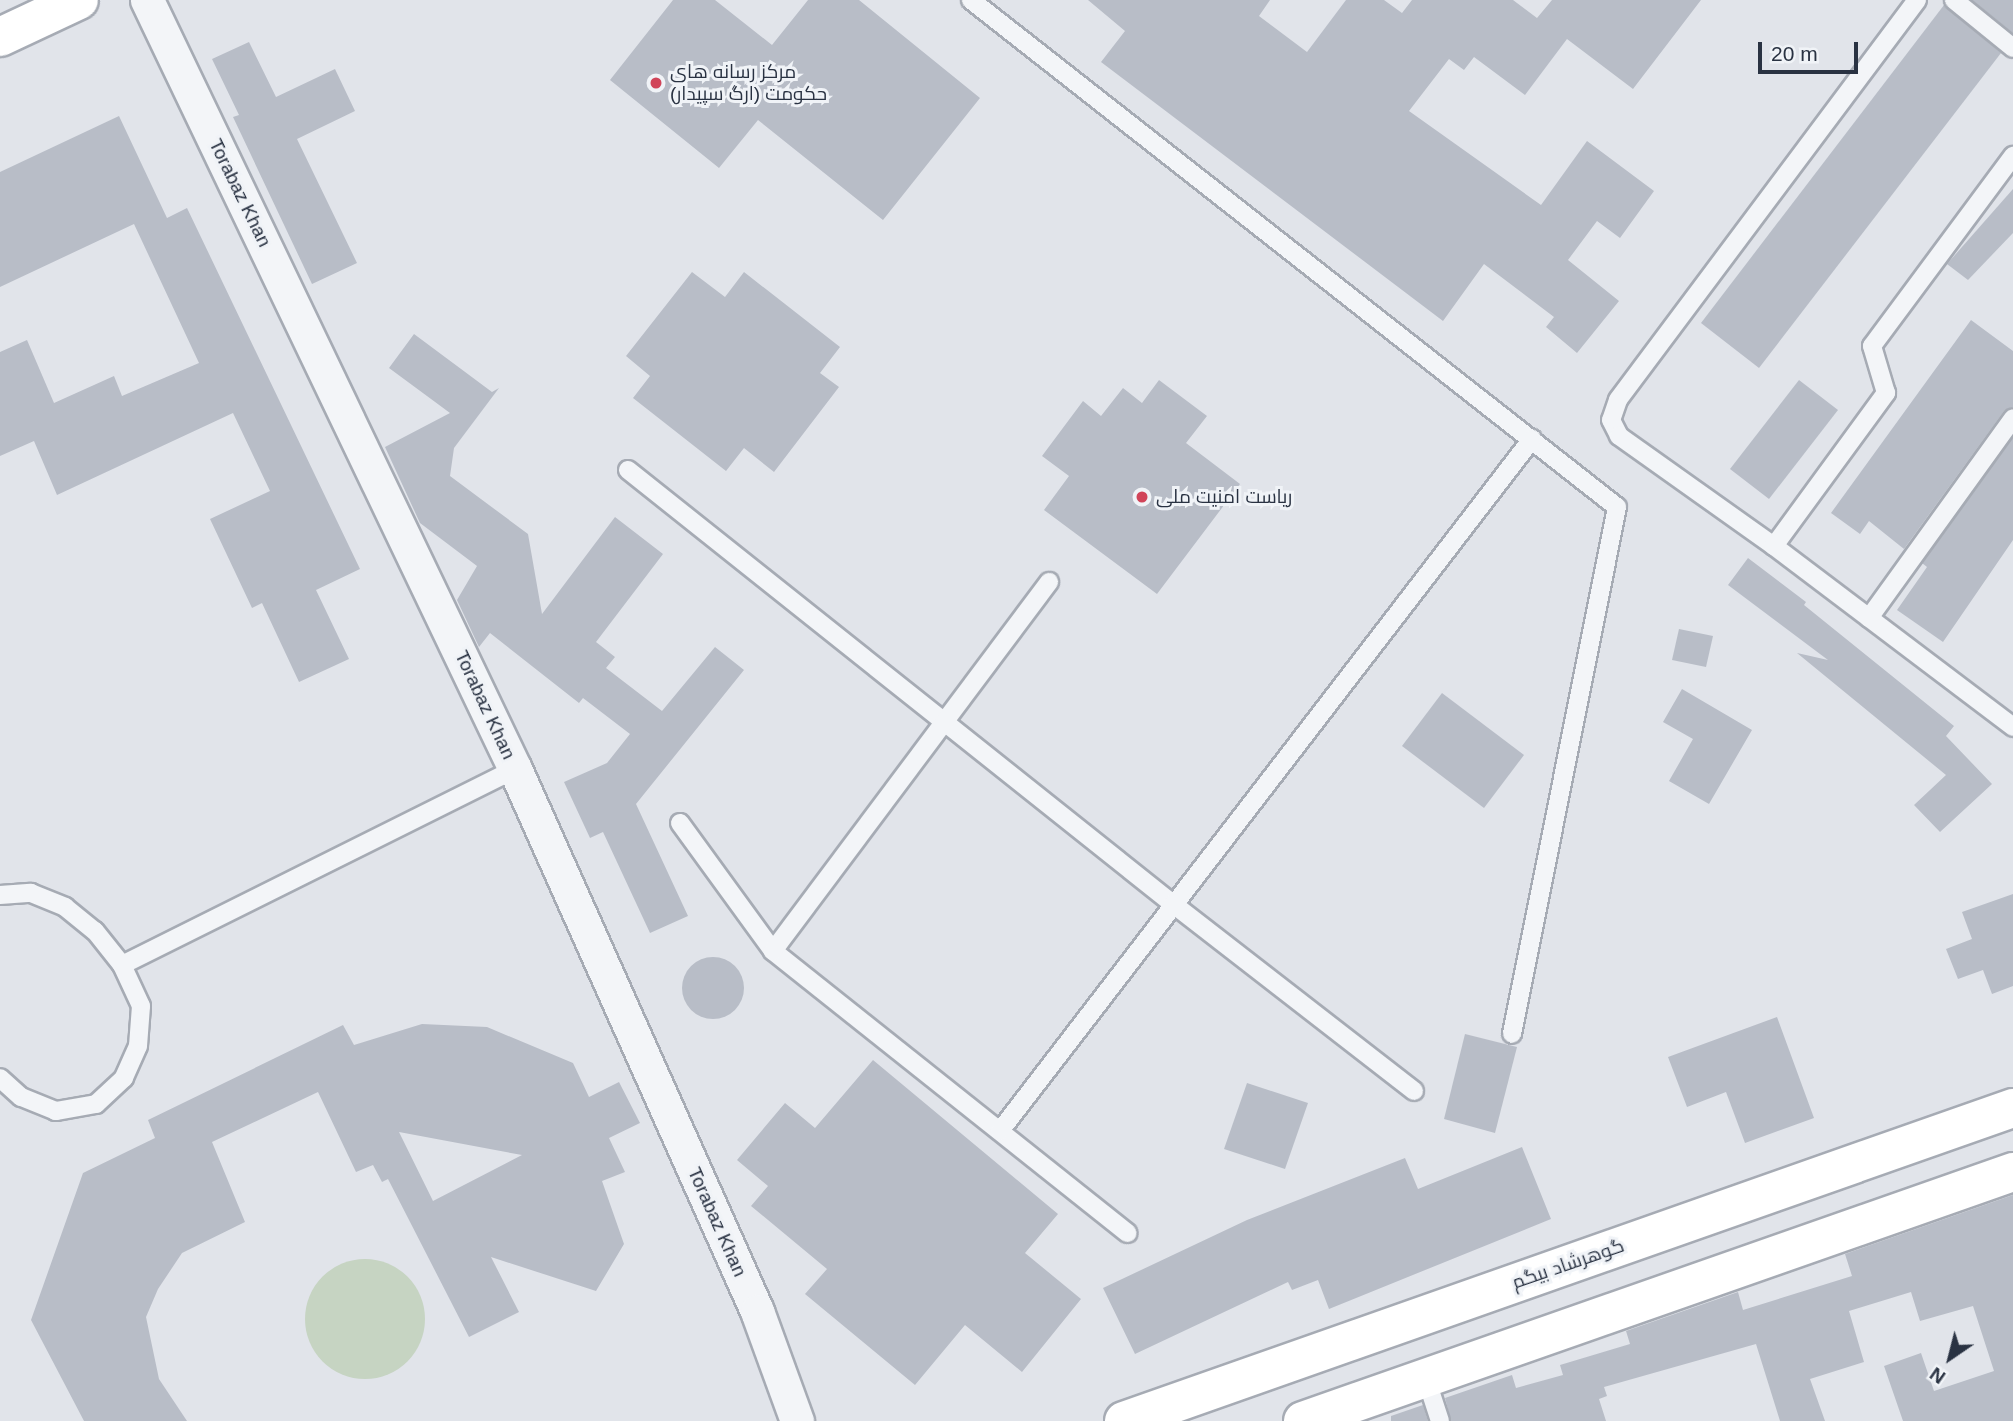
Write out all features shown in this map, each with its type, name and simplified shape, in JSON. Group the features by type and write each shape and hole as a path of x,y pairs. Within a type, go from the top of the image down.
{"main road":[{"path":"0,37 79,0"},
{"name":"گوهرشاد بیگم","path":"1125,1421 2013,1108"},
{"path":"1303,1421 2013,1172"}],"street":[{"name":"Torabaz Khan","path":"147,0 515,769 757,1311 797,1421"}],"lane":[{"path":"971,0 1618,507 1512,1034"},
{"path":"1917,0 1618,400 1611,420 1619,436 1774,546 2013,727"},
{"path":"1954,0 2013,48"},
{"path":"1774,546 1886,393 1872,346 2013,156"},
{"path":"1869,618 2013,418"},
{"path":"1000,1131 1532,439"},
{"path":"628,470 1173,904 1414,1091"},
{"path":"773,951 1049,582"},
{"path":"122,965 515,769"},
{"path":"680,823 773,951 1128,1233"},
{"path":"0,895 31,893 65,907 95,931 122,965 141,1006 138,1046 124,1078 96,1104 56,1111 21,1097 0,1078"},
{"path":"1426,1378 1440,1421"}],"green space":[{"path":"365,1259 388,1263 408,1276 421,1296 425,1319 421,1342 408,1362 388,1375 365,1379 342,1375 322,1362 309,1342 305,1319 309,1296 322,1276 342,1263"}],"building":[{"path":"673,0 715,0 772,45 808,0 859,0 980,98 883,220 758,120 719,168 610,80"},
{"path":"1088,0 1270,0 1259,16 1307,52 1346,0 1384,0 1402,13 1412,0 1513,0 1537,18 1552,0 1701,0 1633,89 1567,39 1525,95 1474,57 1464,70 1449,59 1409,111 1541,205 1587,141 1654,191 1620,238 1597,221 1568,260 1619,301 1577,353 1546,327 1554,317 1484,264 1443,321 1101,62 1125,31"},
{"path":"1972,0 2013,0 2013,33"},
{"path":"1944,5 2001,53 1759,368 1701,323"},
{"path":"249,42 276,97 335,69 355,111 297,139 357,263 312,284 233,117 239,115 212,59"},
{"path":"119,116 167,218 187,208 360,569 316,590 349,659 299,682 262,603 252,608 210,519 270,491 233,413 57,495 34,441 0,456 0,352 27,340 54,403 114,376 122,396 199,363 134,224 0,287 0,172"},
{"path":"2013,189 2013,233 1968,280 1947,264"},
{"path":"692,272 725,297 744,272 840,347 820,373 839,387 774,472 744,448 726,471 633,398 650,376 626,356"},
{"path":"1971,320 2013,351 2013,407 2004,411 1904,549 1869,521 1860,534 1831,513"},
{"path":"414,334 492,392 499,388 454,448 450,476 528,534 542,614 615,517 663,554 596,642 615,657 606,668 662,711 715,647 744,670 636,804 688,916 650,933 603,832 590,838 564,782 607,763 630,734 583,698 579,703 490,633 479,647 457,600 477,566 420,523 385,447 450,413 389,368"},
{"name":"ریاست امنیت ملی","path":"1159,380 1207,416 1186,443 1240,484 1157,594 1044,510 1069,476 1042,456 1083,401 1101,416 1123,388 1142,403"},
{"path":"1799,380 1838,410 1769,499 1730,469"},
{"path":"2013,437 2013,540 1943,642 1897,610 1927,567 1922,563"},
{"path":"1748,558 1806,602 1804,605 1954,726 1946,736 1992,784 1940,832 1914,805 1946,775 1797,653 1828,660 1728,585"},
{"path":"1679,629 1713,636 1706,667 1672,660"},
{"path":"1682,689 1752,730 1709,804 1669,781 1693,739 1663,722"},
{"path":"1442,693 1524,755 1484,808 1402,746"},
{"path":"2013,894 2013,986 1992,994 1983,970 1958,979 1946,949 1972,939 1962,912"},
{"path":"713,957 735,966 744,988 735,1010 713,1019 691,1010 682,988 691,966"},
{"path":"1777,1017 1814,1118 1745,1143 1726,1092 1687,1107 1668,1057"},
{"path":"422,1024 487,1027 573,1063 589,1097 619,1082 640,1123 609,1138 625,1172 602,1181 624,1244 596,1291 491,1257 519,1312 469,1337 388,1179 382,1182 373,1165 356,1172 318,1092 212,1142 245,1222 182,1253 158,1289 146,1317 159,1379 187,1421 84,1421 31,1320 83,1173 155,1138 148,1120 343,1025 354,1045","holes":["399,1132 522,1155 433,1201"]},
{"path":"1465,1034 1517,1047 1495,1133 1444,1119"},
{"path":"873,1060 1058,1214 1025,1253 1081,1299 1022,1372 965,1325 915,1385 805,1294 827,1269 751,1206 768,1186 737,1160 785,1103 815,1128"},
{"path":"1247,1083 1308,1103 1285,1169 1224,1149"},
{"path":"1522,1147 1551,1219 1329,1309 1318,1280 1292,1290 1288,1282 1135,1354 1103,1288 1247,1220 1405,1158 1418,1189"},
{"path":"2013,1195 2013,1421 1903,1421 1884,1366 1921,1353 1934,1391 1994,1371 1973,1306 1920,1321 1911,1292 1849,1311 1864,1362 1810,1379 1825,1421 1780,1421 1756,1344 1604,1387 1607,1396 1599,1399 1606,1421 1451,1421 1445,1398 1512,1375 1516,1388 1563,1375 1560,1365 1630,1344 1626,1331 1738,1292 1743,1310 1852,1276 1845,1254"},
{"path":"1423,1405 1428,1421 1391,1421 1391,1416"}],"place":[{"name":"مرکز رسانه های حکومت (ارگ سپیدار)","path":"656,83"},
{"name":"ریاست امنیت ملی","path":"1142,497"}]}
